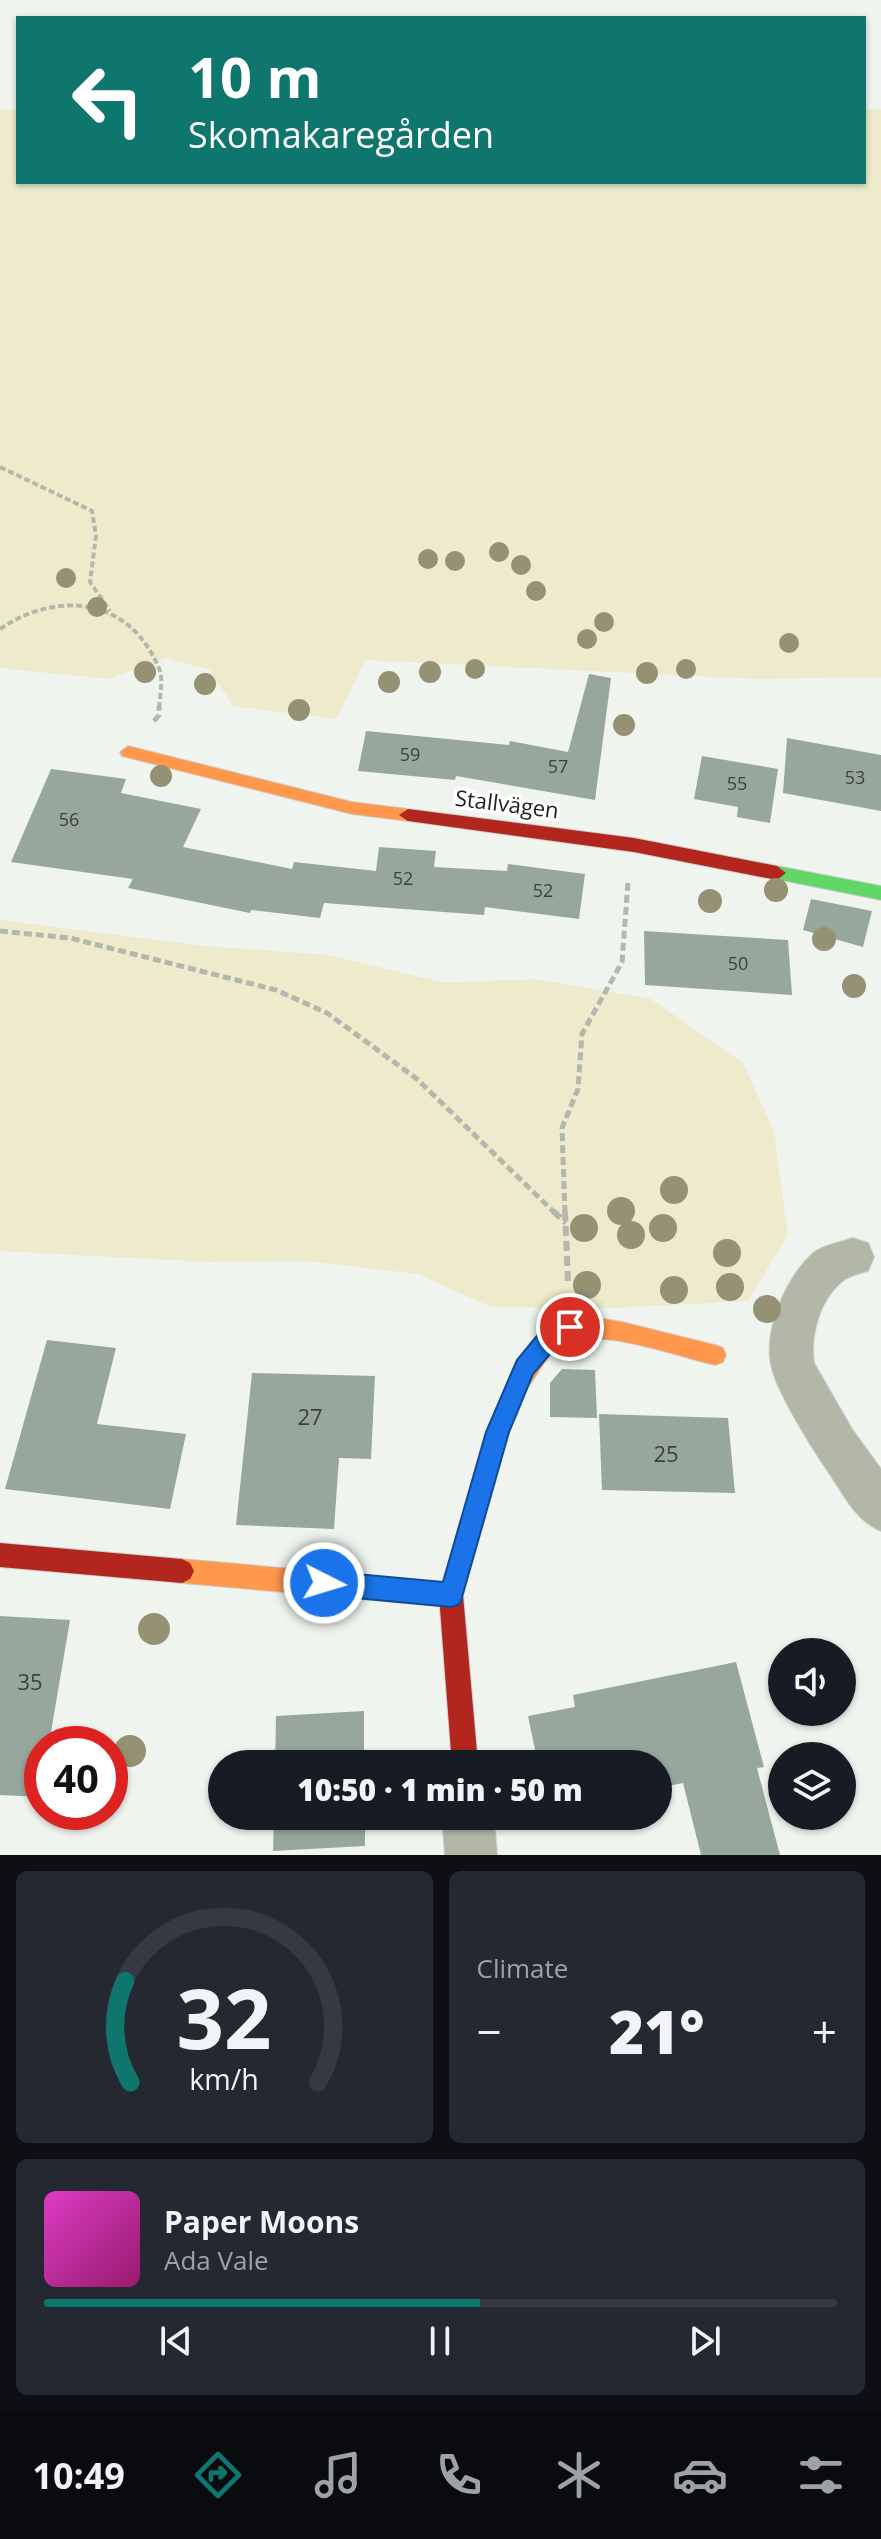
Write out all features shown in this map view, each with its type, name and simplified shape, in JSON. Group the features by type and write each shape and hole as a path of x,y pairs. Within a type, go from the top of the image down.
{"street":[{"name":"Stallvägen","path":"128,752 352,808 634,845 881,893"},
{"path":"853,1257 830,1265 806,1293 793,1333 791,1352 793,1368 836,1445 881,1508"},
{"path":"464,1750 451,1595 498,1432 525,1367 548,1340 570,1327 592,1327 715,1355"},
{"path":"0,1555 451,1595"},
{"path":"469,1830 471,1855"}],"path":[{"path":"0,467 92,511 96,538 88,580 94,595 140,637 161,673 159,715 128,752"},
{"path":"0,629 19,616 61,603 111,612"},
{"path":"570,1327 562,1128 578,1089 582,1034 622,962 634,845"},
{"path":"0,931 70,938 276,990 327,1013 417,1079 566,1223"}],"shaded area":[{"path":"0,109 16,110 16,184 866,184 866,109 881,109 881,677 758,679 365,660 336,719 233,706 210,670 167,658 108,679 0,668"},
{"path":"0,920 205,946 329,955 445,983 534,979 651,999 743,1063 774,1131 788,1235 748,1301 615,1308 491,1307 418,1274 307,1261 207,1262 0,1251"}],"building":[{"path":"589,674 611,678 595,800 456,776 455,780 358,771 366,731 509,745 510,741 568,752"},
{"path":"787,738 881,755 881,811 783,793"},
{"path":"702,756 778,769 770,823 737,817 738,807 694,799"},
{"path":"51,769 126,779 121,793 201,809 183,847 292,869 294,862 376,871 379,847 436,851 434,867 507,871 508,864 585,874 579,919 485,907 484,915 324,903 320,918 251,910 250,913 128,888 133,879 11,862"},
{"path":"811,899 872,911 863,947 803,930"},
{"path":"644,931 788,940 792,995 645,985"},
{"path":"47,1340 116,1348 97,1424 186,1434 170,1509 5,1489"},
{"path":"562,1369 595,1370 597,1418 550,1417 550,1383"},
{"path":"252,1373 375,1376 371,1459 339,1458 334,1529 236,1525"},
{"path":"599,1414 728,1418 735,1493 602,1490"},
{"path":"0,1616 70,1620 52,1726 24,1726 24,1796 0,1795"},
{"path":"736,1662 764,1767 757,1768 768,1810 768,1830 773,1830 780,1855 701,1855 683,1783 672,1785 672,1750 535,1750 528,1716 575,1707 573,1695"},
{"path":"364,1711 364,1750 275,1750 276,1716"},
{"path":"274,1830 365,1830 365,1846 273,1851"}],"traffic: fast":[{"path":"777,873 881,893"}],"traffic: slow":[{"path":"128,752 352,808 408,815"},
{"path":"518,1384 547,1341 573,1327 602,1328 715,1355"},
{"path":"182,1571 451,1595"}],"traffic: jam":[{"path":"408,815 634,845 777,873"},
{"path":"464,1750 451,1595 498,1432 518,1384"},
{"path":"0,1555 182,1571"}],"route":[{"path":"324,1583 451,1595 498,1432 525,1367 548,1340 570,1327"}]}
